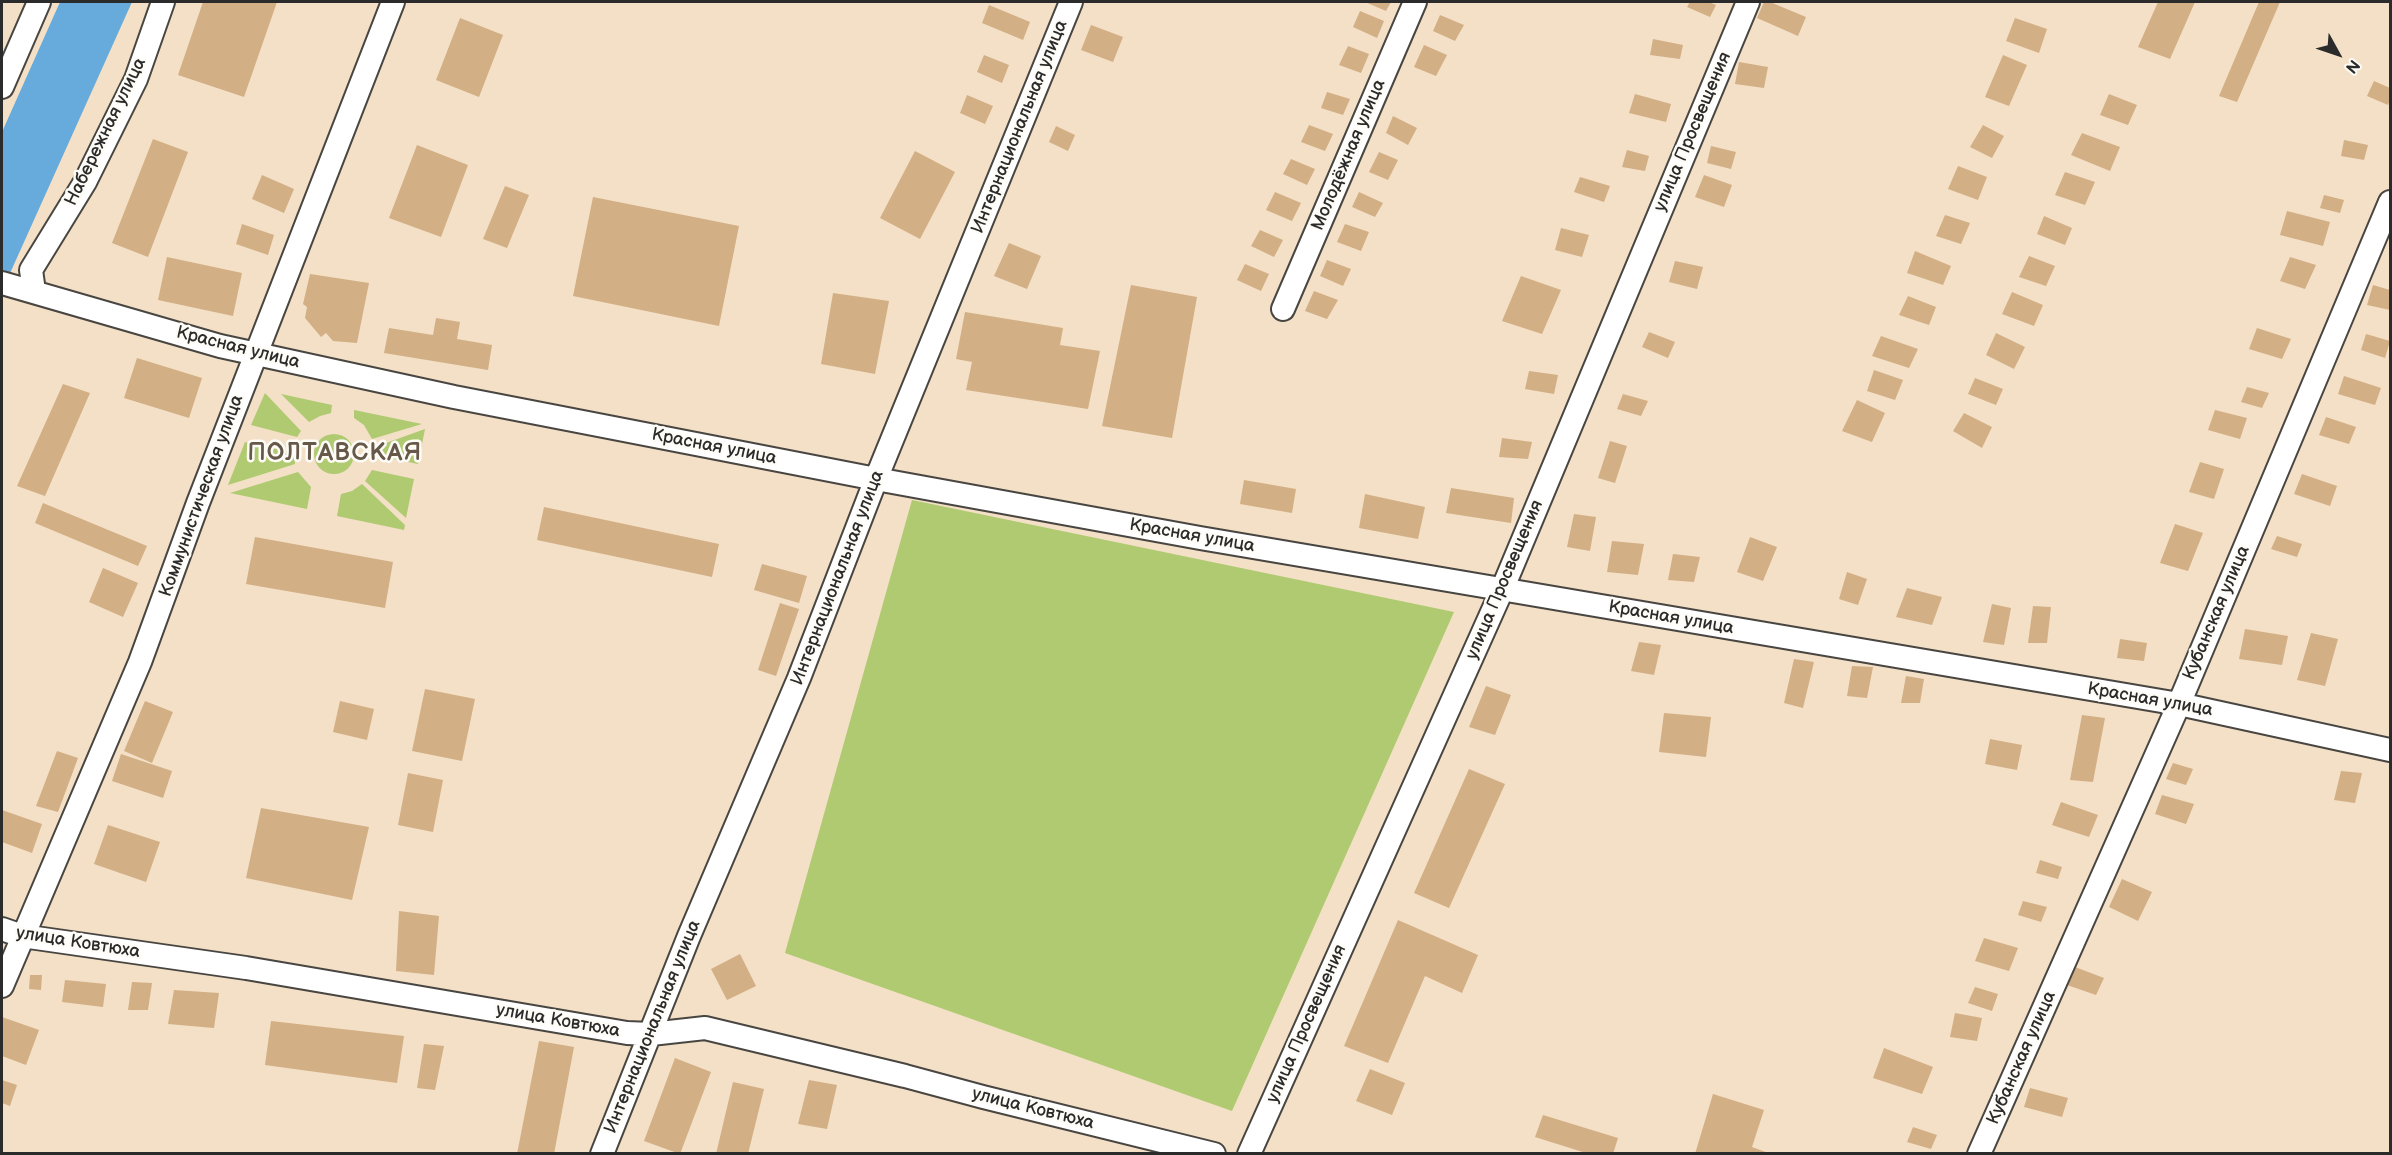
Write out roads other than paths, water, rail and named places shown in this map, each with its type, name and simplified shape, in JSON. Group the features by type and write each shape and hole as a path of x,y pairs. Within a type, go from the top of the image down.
{"street":[{"path":"2,87 39,2"},
{"name":"Набережная улица","path":"30,290 31,270 85,182 136,79 163,2"},
{"name":"Коммунистическая улица","path":"2,987 12,933 141,662 198,503 393,2"},
{"name":"Интернациональная улица","path":"602,1154 689,936 799,678 876,479 1071,2"},
{"name":"Молодёжная улица","path":"1283,309 1415,2"},
{"name":"улица Просвещения","path":"1249,1154 1502,590 1748,2"},
{"name":"Кубанская улица","path":"1979,1154 2179,704 2391,202"},
{"name":"Красная улица","path":"2,283 220,346 454,397 876,479 1211,540 2179,704 2391,750"},
{"name":"улица Ковтюха","path":"12,933 246,968 627,1033 651,1034 705,1028 1214,1154"}],"water":[{"path":"60,2 132,2 2,291 2,132"}],"district":[{"name":"ПОЛТАВСКАЯ","path":"335,454"}]}
